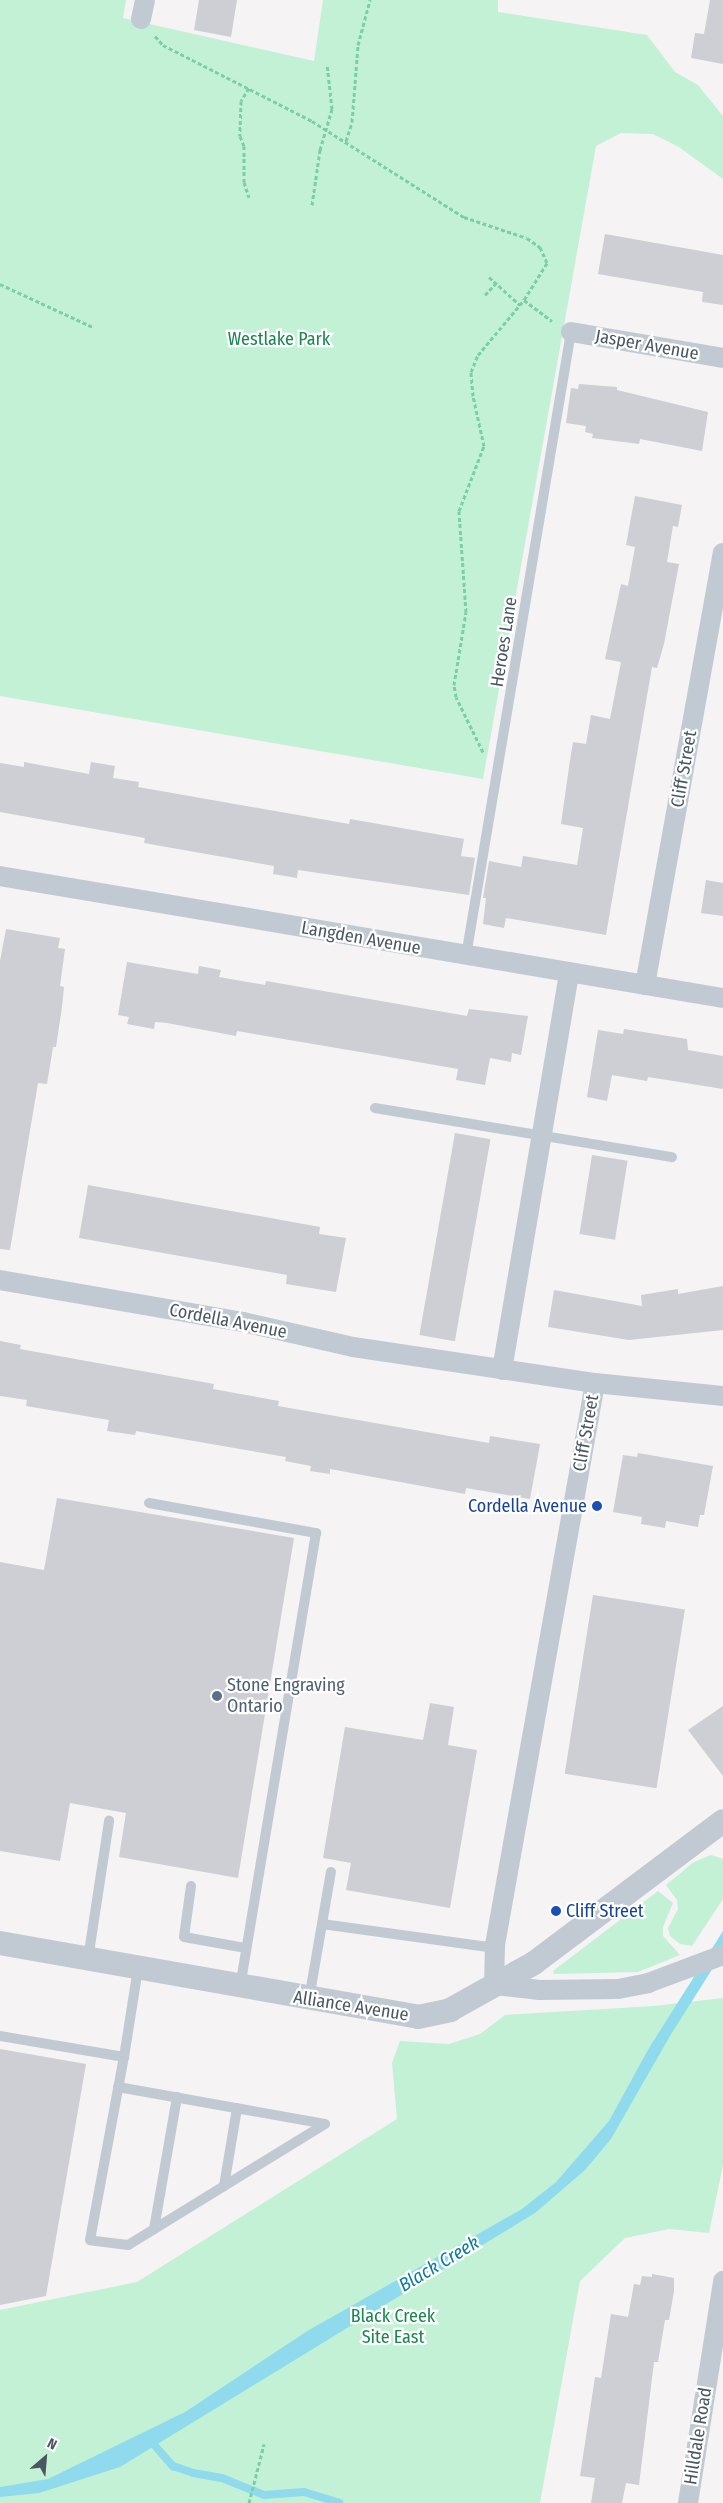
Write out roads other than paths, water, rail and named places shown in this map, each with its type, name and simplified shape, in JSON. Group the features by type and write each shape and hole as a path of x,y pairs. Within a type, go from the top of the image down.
{"street":[{"name":"Jasper Avenue","path":"572,332 723,358"},
{"name":"Cliff Street","path":"645,985 723,553"},
{"name":"Langden Avenue","path":"0,876 723,998"},
{"path":"502,1370 569,973"},
{"name":"Cordella Avenue","path":"0,1280 243,1322 353,1347 596,1383 723,1396"},
{"name":"Cliff Street","path":"494,1985 495,1948 596,1383"},
{"name":"Alliance Avenue","path":"0,1946 88,1959 309,2000 418,2017 450,2010 534,1963 720,1829"},
{"path":"494,1985 540,1990 618,1989 667,1977 723,1955"},
{"name":"Hilldale Road","path":"688,2503 723,2281"}],"lane":[{"name":"Heroes Lane","path":"466,956 498,777 572,332"},
{"path":"375,1108 672,1157"},
{"path":"149,1503 316,1532 239,1987"},
{"path":"88,1959 109,1822"},
{"path":"309,2000 331,1872"},
{"path":"191,1886 184,1937 246,1948"},
{"path":"322,1924 495,1948"},
{"path":"118,2087 325,2124 128,2245 90,2240 118,2087 124,2057 138,1969"},
{"path":"0,2036 124,2057"},
{"path":"154,2229 177,2097"},
{"path":"224,2186 237,2108"}],"water":[{"name":"Black Creek","path":"723,1931 723,1952 670,2036 611,2139 585,2170 535,2213 120,2467 39,2493 0,2497 0,2487 48,2479 185,2412 309,2330 522,2209 556,2182 609,2121 649,2048"}],"waterway":[{"path":"150,2440 173,2466 193,2473 222,2478 264,2495 304,2492 339,2503"}],"place":[{"name":"Cordella Avenue","path":"597,1506"},
{"name":"Stone Engraving Ontario","path":"217,1696"},
{"name":"Cliff Street","path":"556,1911"}],"park label":[{"name":"Westlake Park","path":"279,339"},
{"name":"Black Creek Site East","path":"393,2327"}]}
